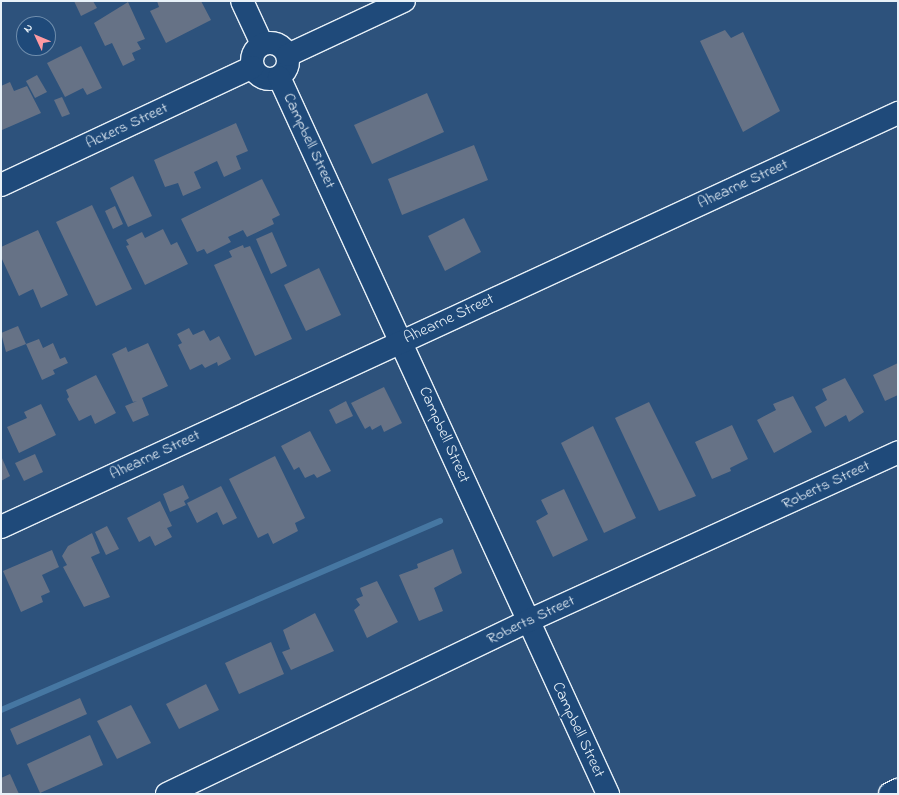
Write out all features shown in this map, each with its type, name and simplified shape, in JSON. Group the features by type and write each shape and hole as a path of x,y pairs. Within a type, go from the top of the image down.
{"street":[{"path":"242,1 262,44"},
{"path":"288,55 404,1"},
{"path":"275,43 281,45 288,55 288,68 280,77 267,79 256,73 253,67 253,55 262,44 275,43"},
{"name":"Ackers Street","path":"1,185 253,67"},
{"name":"Campbell Street","path":"280,77 608,794"},
{"name":"Ahearne Street","path":"1,527 401,341 898,113"},
{"name":"Roberts Street","path":"167,794 528,621 898,452"},
{"path":"890,794 898,790"}],"building":[{"path":"74,1 93,1 97,8 81,16"},
{"path":"157,1 201,1 211,20 166,43 150,11 159,7"},
{"path":"128,2 145,39 137,42 141,49 132,53 135,60 123,66 112,43 105,46 94,23"},
{"path":"725,30 731,38 743,32 780,111 743,132 700,41"},
{"path":"81,46 102,88 87,95 83,88 65,97 47,63"},
{"path":"37,75 47,92 35,98 26,81"},
{"path":"10,82 14,91 27,86 41,113 2,130 1,86"},
{"path":"427,93 444,132 372,164 354,125"},
{"path":"62,97 70,114 62,117 54,100"},
{"path":"236,123 248,151 236,156 241,169 224,177 217,161 194,172 201,188 183,196 178,183 165,187 154,160"},
{"path":"474,145 488,180 402,215 388,179"},
{"path":"133,176 152,216 128,227 110,188"},
{"path":"262,179 280,215 272,219 274,224 247,237 243,230 228,237 231,242 207,254 204,249 197,252 181,219"},
{"path":"92,205 132,289 96,306 56,222"},
{"path":"115,206 123,224 113,229 105,211"},
{"path":"464,218 481,252 445,271 428,236"},
{"path":"163,229 171,245 177,242 188,264 145,285 126,246 129,245 126,240 142,232 145,238"},
{"path":"38,230 68,295 41,308 33,289 19,296 1,257 1,247"},
{"path":"272,232 287,266 271,274 256,239"},
{"path":"243,245 244,248 250,246 292,339 255,356 214,265 232,257 229,251"},
{"path":"319,268 341,315 306,331 284,285"},
{"path":"18,326 26,344 6,352 1,333"},
{"path":"189,328 193,335 204,330 210,341 219,336 231,359 218,366 217,362 205,368 202,364 190,370 178,345 182,343 177,334"},
{"path":"39,339 43,348 53,343 60,359 65,357 68,363 53,370 55,374 42,380 26,344"},
{"path":"148,343 168,386 142,398 149,415 133,422 125,406 137,401 133,402 112,354 126,347 128,352"},
{"path":"898,363 898,395 885,401 873,375"},
{"path":"96,375 116,413 95,424 91,415 79,421 67,399 69,397 66,390"},
{"path":"845,378 864,412 849,422 846,415 825,427 815,407 827,400 822,389"},
{"path":"384,387 402,423 384,432 381,425 372,430 370,426 365,429 351,403"},
{"path":"793,396 812,432 774,453 757,420 776,410 773,404"},
{"path":"346,401 353,416 336,424 329,410"},
{"path":"649,402 696,496 659,511 615,418"},
{"path":"41,404 56,435 19,453 7,427 27,418 24,412"},
{"path":"732,425 748,459 730,468 731,471 712,479 695,442"},
{"path":"593,426 636,518 604,533 561,443"},
{"path":"310,431 331,471 317,478 314,474 305,478 299,467 294,470 281,446"},
{"path":"35,454 43,472 24,481 15,463"},
{"path":"1,456 10,476 1,481"},
{"path":"275,456 305,518 295,523 298,531 273,544 268,533 258,538 229,479"},
{"path":"183,485 189,498 184,501 186,505 170,512 163,494"},
{"path":"221,486 237,518 223,525 217,512 197,523 187,503"},
{"path":"564,489 588,540 553,557 536,521 548,514 541,500"},
{"path":"160,501 172,526 167,528 172,537 155,546 150,536 139,542 127,518"},
{"path":"107,526 119,549 106,555 95,532"},
{"path":"92,533 100,553 91,557 110,597 84,607 63,567 67,565 62,556 68,546"},
{"path":"453,549 462,573 434,588 443,611 419,621 399,575 418,568 417,564"},
{"path":"52,550 59,567 42,575 50,592 41,596 43,602 21,612 3,571"},
{"path":"377,581 398,622 367,638 354,610 360,605 356,599 363,596 360,588"},
{"path":"315,613 334,651 291,670 282,652 290,649 283,630"},
{"path":"271,642 284,674 239,694 225,663"},
{"path":"206,684 219,710 179,729 166,704"},
{"path":"80,698 87,714 17,745 10,729"},
{"path":"131,705 151,743 117,759 97,721"},
{"path":"90,735 103,765 40,793 27,764"},
{"path":"10,774 19,794 1,794 1,778"}],"waterway":[{"path":"1,710 440,521"}]}
